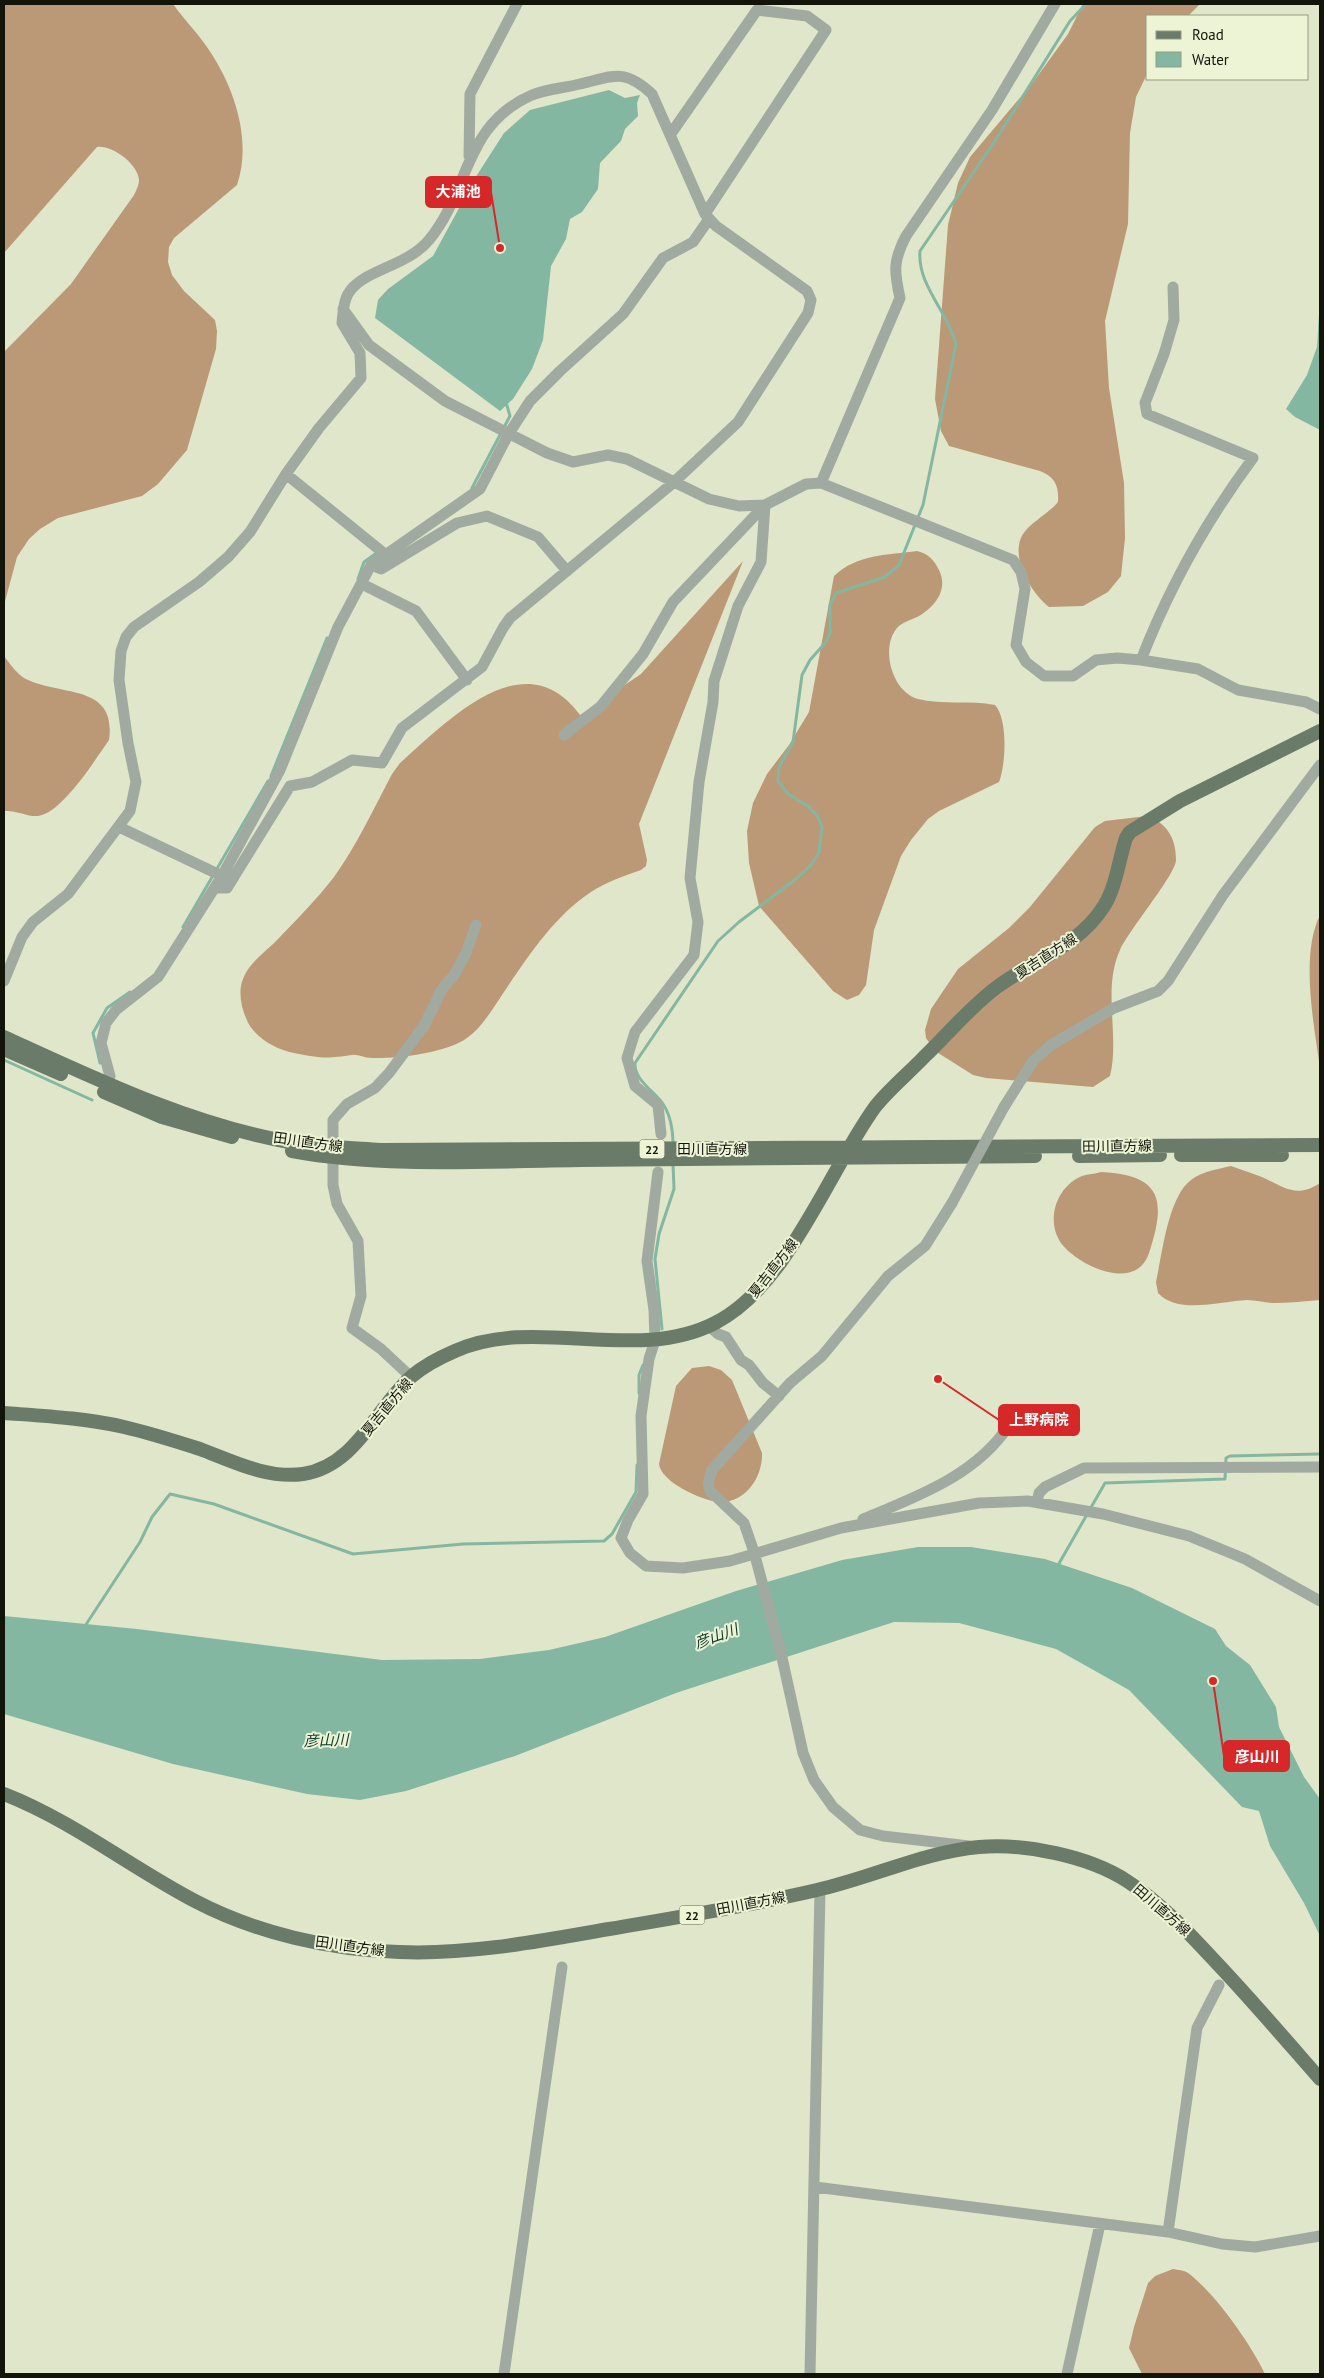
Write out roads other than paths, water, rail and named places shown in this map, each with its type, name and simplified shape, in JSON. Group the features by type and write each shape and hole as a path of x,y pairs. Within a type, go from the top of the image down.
{"main road":[{"name":"夏吉直方線","path":"4,1413 91,1421 124,1427 176,1441 274,1475 298,1474 326,1466 355,1446 411,1377 457,1350 487,1341 520,1338 655,1340 679,1336 708,1326 743,1305 764,1283 807,1223 845,1153 877,1105 967,1012 998,986 1054,953 1084,931 1107,901 1126,838 1130,832 1180,801 1320,731"},
{"name":"田川直方線","path":"4,1037 108,1084 178,1112 246,1132 334,1152"},
{"name":"田川直方線","path":"4,1048 162,1117 257,1144 334,1152 380,1150 1320,1154"},
{"name":"田川直方線","path":"845,1153 1320,1145"},
{"name":"田川直方線","path":"4,1794 62,1820 195,1901 240,1921 301,1939 361,1949 400,1952 469,1951 680,1917 820,1890 941,1854 980,1847 1020,1848 1063,1856 1096,1865 1125,1879 1151,1898 1184,1928 1320,2079"}],"street":[{"path":"468,160 470,94 517,4"},
{"path":"821,483 900,298 894,270 897,254 906,236 992,110 1055,4"},
{"path":"108,1084 110,1076 101,1043 106,1023 116,1010 158,977 215,888 217,873 280,770 338,627 371,565 480,489 508,435 530,401 623,314 663,258 693,242 707,216 826,30 807,16 757,10 670,135"},
{"path":"4,981 22,937 33,922 68,894 120,827 130,811 136,782 128,744 119,680 121,651 126,637 134,627 199,582 228,557 250,532 286,474 319,428 361,378 360,353 342,323 348,294 360,279 410,258 429,241 443,220 468,160 484,132 512,106 533,94 618,75 638,80 652,94 707,216 716,226 807,291 811,300 808,313 738,422 673,483 510,618 502,628 482,667 402,728 382,762 352,760 312,782 290,786 227,888 215,888"},
{"path":"1141,660 1159,614 1196,542 1253,458 1147,414 1145,403 1164,354 1174,320 1173,287"},
{"path":"344,309 369,345 445,401 508,435 547,453 573,462 608,454 627,459 709,499 739,506 765,505"},
{"path":"286,474 386,555"},
{"path":"564,735 601,706 643,654 673,602 765,505 806,484 821,483 1013,560 1021,572 1025,589 1016,645 1026,662 1044,676 1073,676 1096,660 1116,658 1141,660 1198,669 1238,690 1306,702 1320,709"},
{"path":"661,1134 658,1105 635,1086 626,1058 635,1032 694,955 698,922 690,878 699,782 713,702 714,681 738,606 761,562 765,505"},
{"path":"371,565 380,568 457,524 487,516 538,537 567,571"},
{"path":"362,584 416,611 467,680"},
{"path":"980,1847 883,1836 860,1830 833,1807 814,1780 803,1752 781,1652 754,1552 744,1523 710,1492 708,1483 712,1470 779,1396 822,1356 888,1276 925,1246 952,1203 1004,1107 1033,1061 1051,1045 1114,1008 1158,991 1168,981 1223,895 1320,764"},
{"path":"120,827 217,873"},
{"path":"411,1377 381,1349 352,1328 361,1296 358,1242 337,1204 334,1185 333,1120 347,1104 375,1088 390,1073 424,1026 442,989 455,974 466,954 476,925"},
{"path":"658,1172 647,1261 654,1310 655,1340 649,1358 640,1416 643,1494 628,1520 621,1538 630,1553 646,1566 683,1568 730,1561 754,1552 841,1528 980,1503 1038,1502 1131,1520 1190,1536 1245,1559 1320,1601"},
{"path":"708,1326 718,1334 726,1337 741,1360 749,1365 764,1384 779,1396"},
{"path":"841,1528 907,1501 954,1477 989,1452 1009,1425"},
{"path":"1038,1502 1039,1493 1044,1487 1084,1468 1320,1467"},
{"path":"810,2374 820,1890"},
{"path":"504,2374 562,1968"},
{"path":"1168,2232 1197,2028 1219,1985"},
{"path":"815,2187 1168,2232 1222,2244 1254,2247 1320,2236"},
{"path":"1067,2374 1100,2224"}],"water":[{"path":"609,90 625,98 640,95 637,103 638,116 625,129 621,141 600,163 598,189 582,212 570,219 566,239 551,266 543,340 532,369 513,399 500,411 375,318 378,300 388,289 433,256 477,175 504,133 530,110"},
{"path":"1320,298 1320,430 1295,417 1286,409 1307,375 1317,347"},
{"path":"918,1547 971,1547 1045,1559 1132,1588 1215,1629 1226,1646 1250,1665 1276,1707 1279,1727 1304,1777 1320,1799 1320,1936 1304,1903 1270,1846 1259,1811 1242,1807 1129,1690 1056,1649 959,1623 894,1622 676,1693 515,1756 406,1791 360,1800 307,1794 173,1764 4,1714 4,1616 137,1629 382,1660 480,1659 549,1650 605,1637 736,1591 842,1560"}],"waterway":[{"path":"673,1145 673,1134 666,1109 641,1080 635,1063 718,941 739,922 797,878 810,866 819,853 822,827 818,817 808,806 788,794 778,781 779,767 793,742 802,675 810,660 826,642 830,633 830,605 836,593 885,577 899,565 923,505 956,344 947,321 923,275 920,251 995,141 1070,21 1086,4"},
{"path":"472,488 510,416 506,402"},
{"path":"358,579 364,562 378,552"},
{"path":"271,776 327,638"},
{"path":"183,927 268,781"},
{"path":"100,1063 93,1033 107,1008 130,992"},
{"path":"4,1060 92,1100"},
{"path":"662,1329 655,1259 659,1234 674,1189 673,1164"},
{"path":"639,1393 639,1375 643,1365"},
{"path":"1057,1567 1105,1483 1225,1479 1226,1458 1230,1456 1320,1454"},
{"path":"85,1626 140,1542 152,1517 170,1494 214,1504 353,1554 463,1544 604,1541 612,1534 636,1492 637,1465"}],"place":[{"name":"大浦池","path":"500,248"},
{"name":"上野病院","path":"938,1379"},
{"name":"彦山川","path":"1213,1681"}]}
